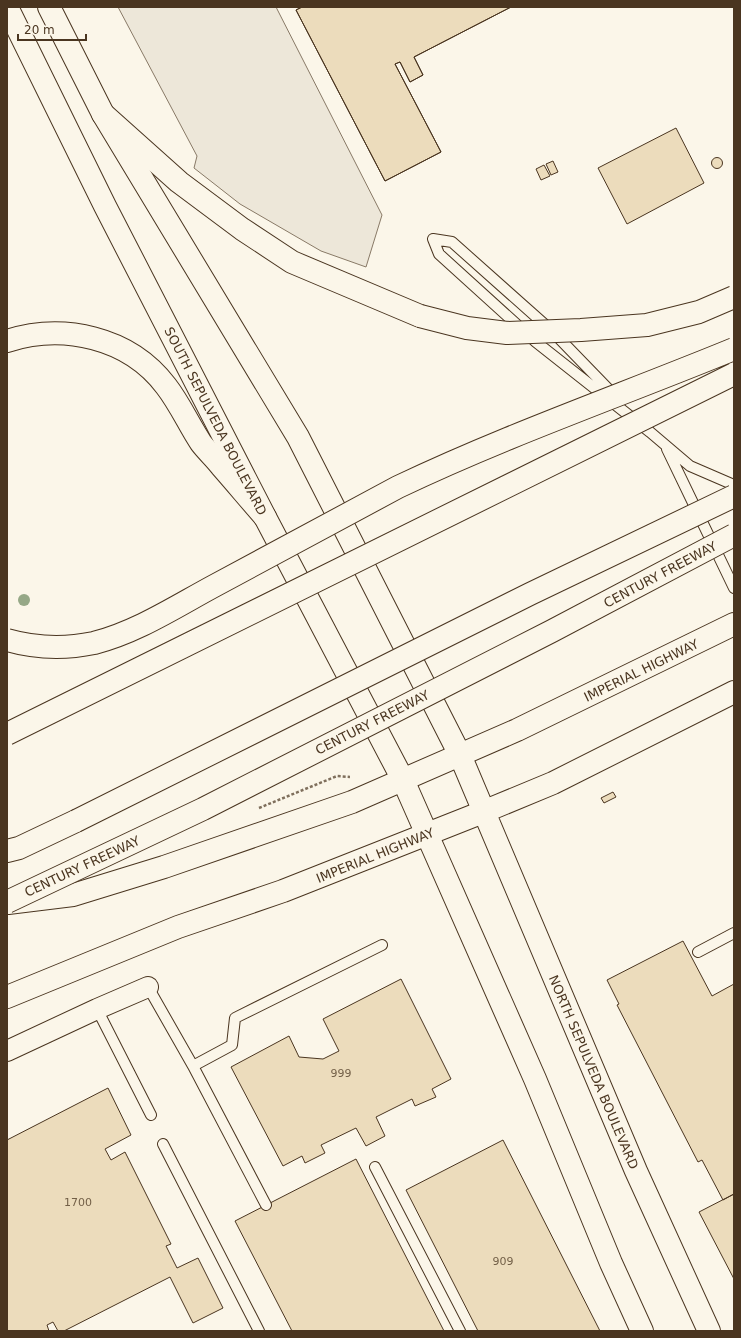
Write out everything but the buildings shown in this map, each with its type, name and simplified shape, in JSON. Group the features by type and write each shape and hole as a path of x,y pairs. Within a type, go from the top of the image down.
{"main road":[{"name":"SOUTH SEPULVEDA BOULEVARD","path":"7,7 105,206 265,517 403,780 427,834"},
{"path":"49,7 103,114 298,437 460,755 483,812"},
{"path":"103,114 180,182 242,229 292,262 420,316 467,328 507,333 581,330 647,325 699,312 734,297"},
{"path":"7,341 19,337 38,334 56,333 79,335 100,339 137,358 152,369 166,385 202,443 265,517"},
{"path":"7,640 32,646 59,647 92,643 122,634 422,475 478,450 734,349"},
{"path":"7,734 734,374"},
{"path":"7,851 19,848 76,821 516,601 734,496"},
{"name":"CENTURY FREEWAY","path":"7,902 203,809 544,635 734,535"},
{"name":"IMPERIAL HIGHWAY","path":"7,902 73,895 164,866 352,802 517,730 734,624"},
{"name":"IMPERIAL HIGHWAY","path":"7,997 178,927 283,891 553,783 734,692"},
{"name":"NORTH SEPULVEDA BOULEVARD","path":"483,812 636,1171 709,1331"},
{"path":"427,834 535,1079 611,1263 642,1331"}],"street":[{"path":"7,1052 97,1009 148,987"}],"lane":[{"path":"650,432 552,331 452,242 433,239 439,254 536,342 650,432 690,466 734,485"},
{"path":"665,445 734,588"},
{"path":"719,478 734,476"},
{"path":"698,952 734,933"},
{"path":"193,1066 232,1045 235,1018 382,945"},
{"path":"148,987 193,1066 266,1206"},
{"path":"97,1009 150,1115"},
{"path":"164,1144 259,1331"},
{"path":"375,1167 460,1331"}],"path":[{"path":"256,809 337,776"}],"shaded area":[{"path":"118,7 276,7 382,215 366,267 321,251 240,204 194,168 197,156"}]}
